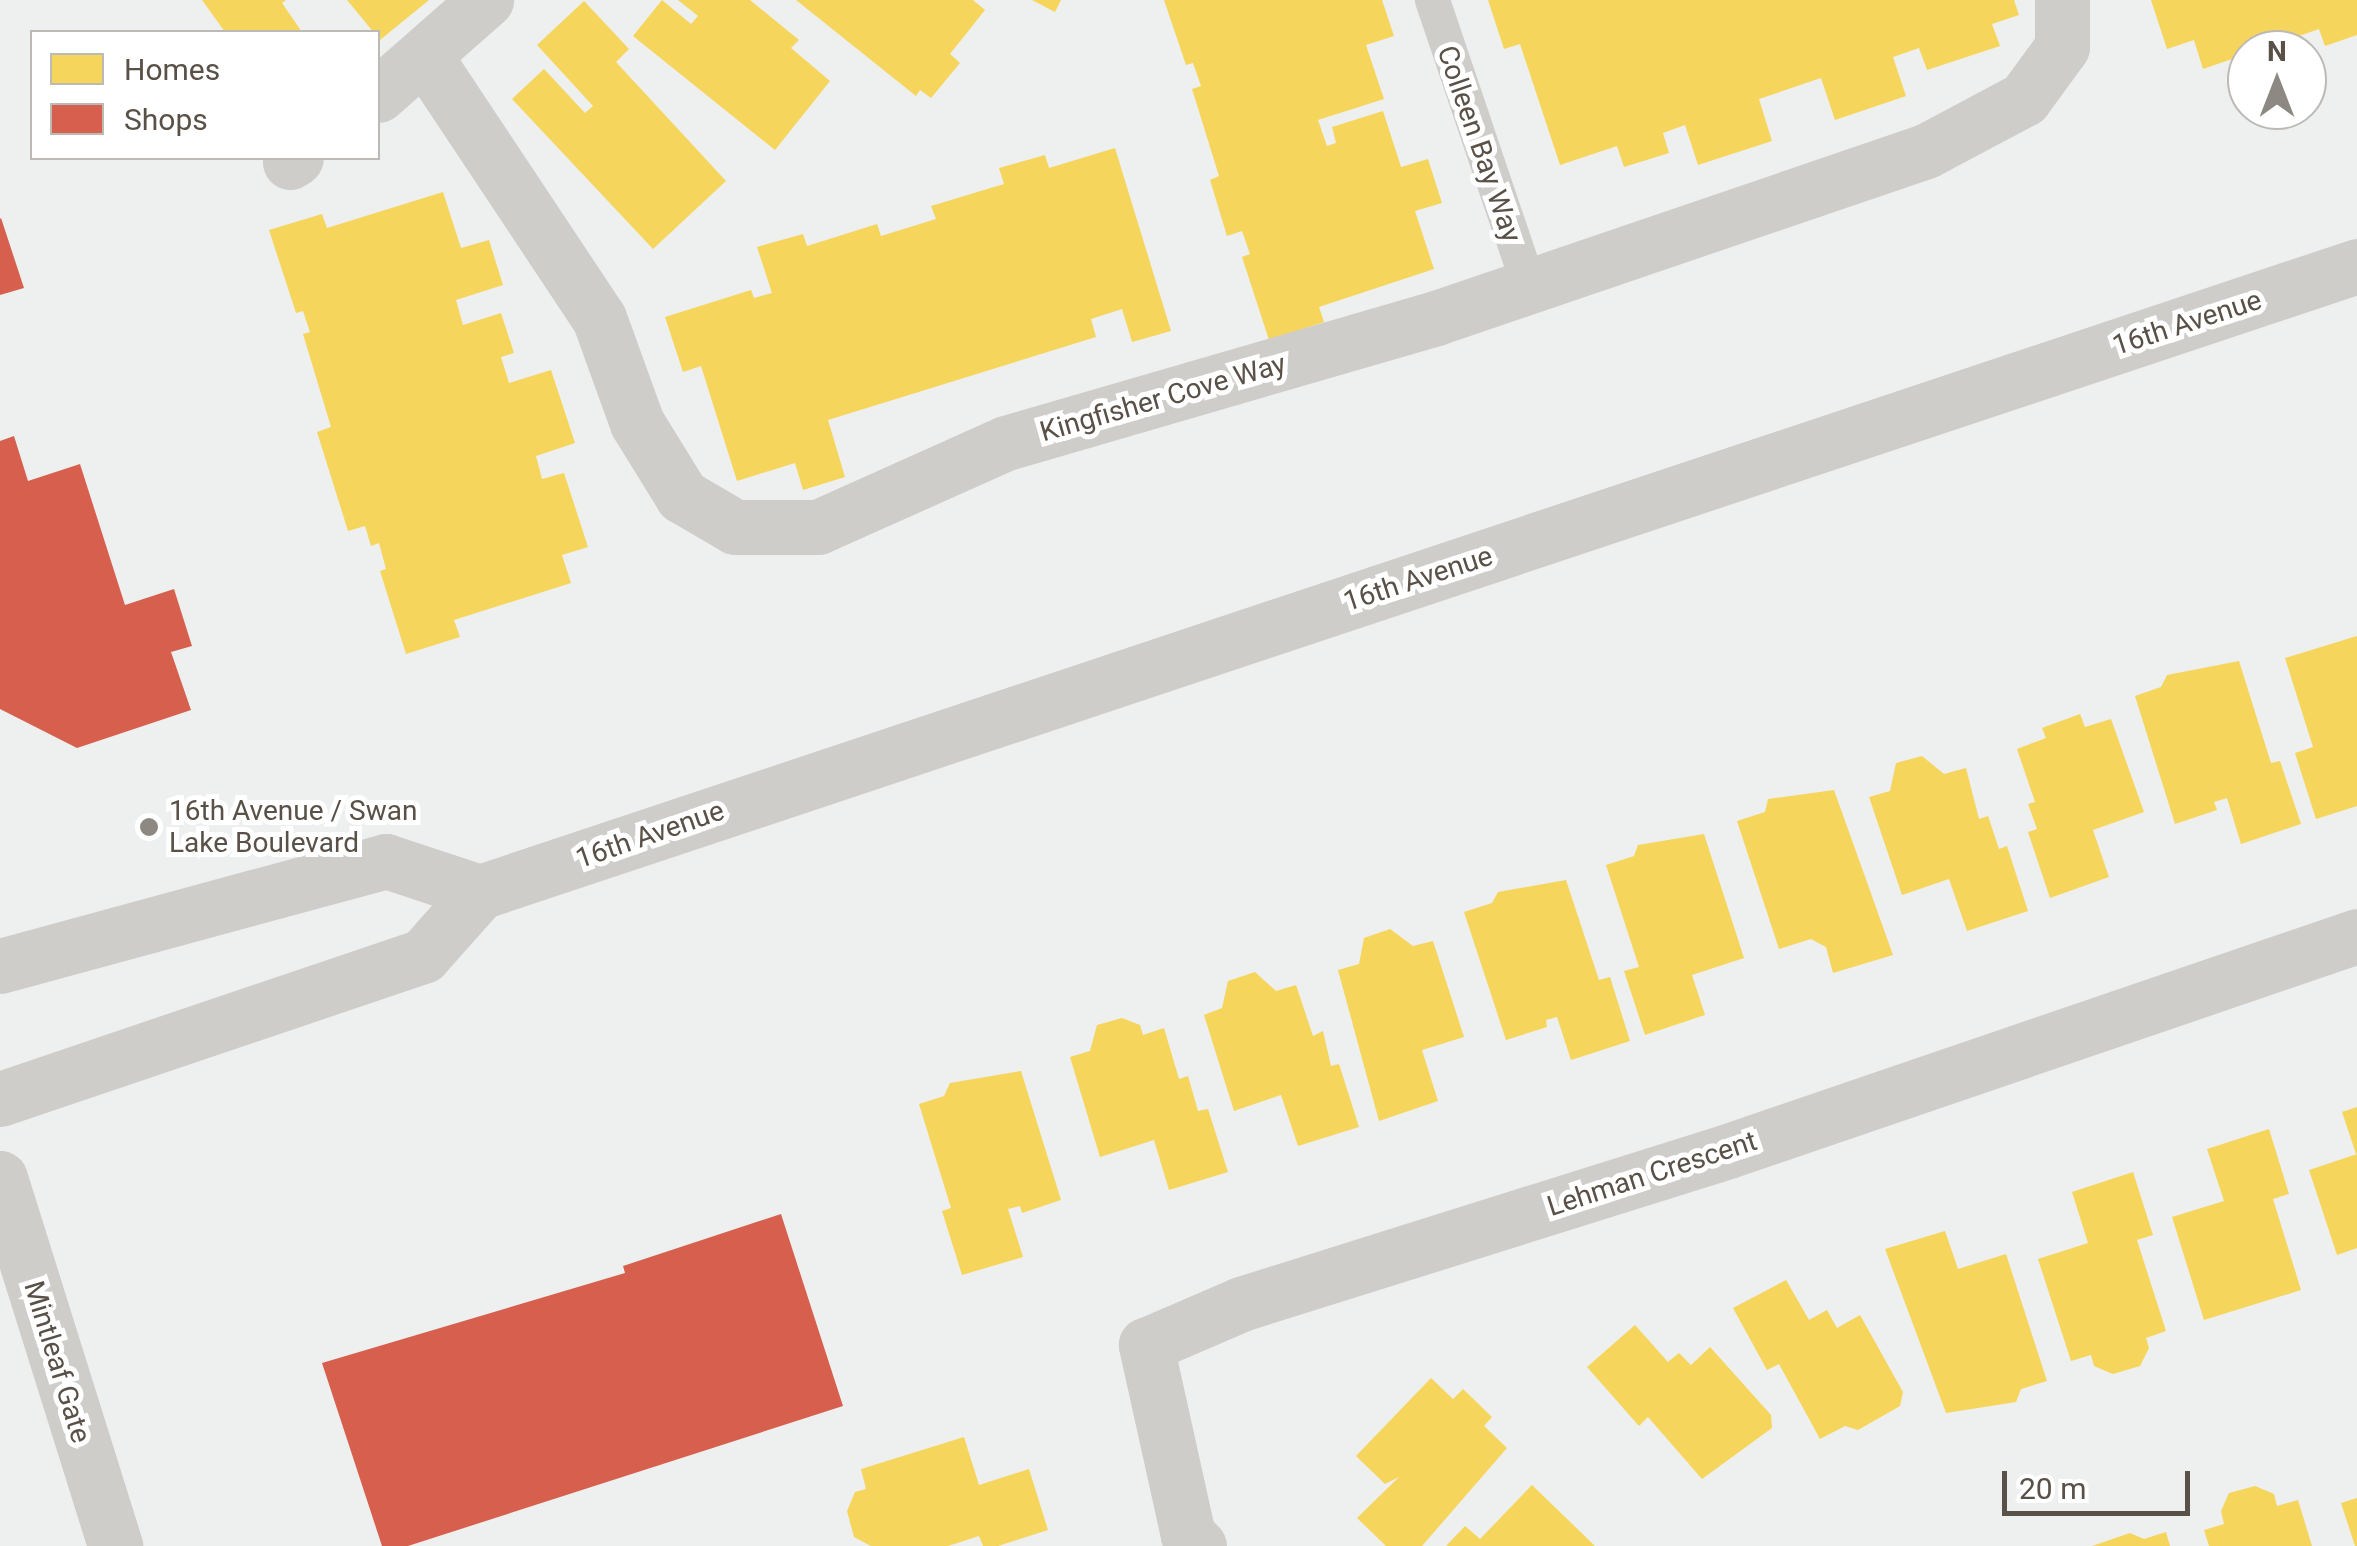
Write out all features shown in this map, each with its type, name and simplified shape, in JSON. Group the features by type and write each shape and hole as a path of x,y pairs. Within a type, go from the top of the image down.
{"street":[{"path":"380,92 426,58 486,0"},
{"name":"Kingfisher Cove Way","path":"426,58 599,318 637,422 682,496 735,527 818,527 1006,444 1528,287 1926,152 2024,99 2062,47 2062,0"},
{"name":"16th Avenue","path":"0,1099 422,956 480,892 2357,266"},
{"path":"0,966 386,862 480,892"},
{"name":"Lehman Crescent","path":"1199,1546 1188,1535 1146,1345 1241,1304 1728,1151 2357,936"},
{"name":"Mintleaf Gate","path":"0,1178 115,1546"}],"lane":[{"name":"Colleen Bay Way","path":"1432,0 1528,287"}],"building: Homes":[{"path":"202,0 286,0 282,3 301,30 224,30"},
{"path":"347,0 429,0 380,40 380,30 372,30"},
{"path":"662,0 691,24 698,16 678,0 750,0 799,40 791,48 830,81 775,150 633,36"},
{"path":"796,0 973,0 985,10 950,54 960,63 931,98 920,90 916,96"},
{"path":"1032,0 1061,0 1055,12"},
{"path":"1164,0 1382,0 1394,36 1366,45 1384,99 1318,120 1327,146 1336,143 1332,127 1383,111 1401,167 1428,159 1442,203 1415,211 1434,269 1319,307 1324,322 1269,340 1242,257 1250,254 1242,231 1227,236 1210,180 1219,176 1192,89 1201,86 1193,63 1186,65"},
{"path":"1488,0 2014,0 2019,15 1992,24 2000,46 1927,70 1919,48 1893,57 1906,96 1835,120 1821,78 1759,99 1772,141 1698,165 1685,125 1663,133 1669,153 1624,167 1617,146 1560,165 1520,44 1504,49"},
{"path":"2151,0 2357,0 2357,35 2327,45 2327,30 2227,30 2227,61 2203,69 2194,40 2167,49"},
{"path":"584,1 629,49 616,62 726,181 653,249 512,99 544,69 585,113 593,106 537,45"},
{"path":"1115,148 1171,331 1132,342 1122,309 1091,319 1096,337 828,420 845,477 803,490 795,463 737,481 701,366 683,372 665,317 751,290 754,298 772,293 757,247 803,234 807,246 877,224 881,236 936,219 931,206 1004,184 999,168 1045,155 1049,168"},
{"path":"443,192 461,248 489,240 503,285 456,300 463,325 501,313 514,353 501,357 509,383 551,370 575,443 536,456 542,479 564,473 588,547 562,555 571,583 454,620 460,637 406,654 380,571 386,569 379,543 371,546 365,526 348,531 317,432 331,427 303,334 310,332 303,311 296,313 269,230 322,214 327,228"},
{"path":"2357,636 2357,806 2316,819 2295,753 2313,747 2285,658"},
{"path":"2239,661 2271,763 2280,761 2301,824 2241,844 2227,798 2214,802 2217,810 2175,824 2135,696 2161,687 2167,675"},
{"path":"2080,714 2085,727 2111,719 2144,812 2093,830 2109,877 2050,898 2028,832 2037,829 2028,804 2035,802 2017,749 2046,738 2042,728"},
{"path":"1922,756 1944,774 1966,768 1979,819 1988,816 1999,849 2007,846 2028,911 1967,931 1949,879 1902,895 1869,797 1890,791 1896,763"},
{"path":"1834,790 1893,955 1833,973 1826,947 1811,939 1779,949 1737,821 1765,812 1768,799"},
{"path":"1704,834 1744,958 1692,975 1705,1015 1645,1035 1624,971 1639,967 1606,865 1634,856 1638,845"},
{"path":"1566,880 1599,980 1610,977 1630,1041 1571,1060 1557,1017 1546,1020 1547,1027 1506,1040 1464,912 1492,903 1498,892"},
{"path":"1390,929 1413,946 1433,941 1464,1037 1422,1050 1438,1101 1379,1121 1338,970 1359,964 1364,938"},
{"path":"1255,972 1276,991 1296,985 1313,1036 1323,1031 1331,1066 1339,1064 1359,1127 1298,1146 1281,1095 1234,1111 1204,1015 1222,1008 1228,981"},
{"path":"1122,1018 1140,1025 1143,1035 1164,1028 1179,1079 1188,1076 1198,1111 1208,1109 1228,1172 1169,1190 1154,1140 1100,1157 1070,1057 1090,1051 1097,1025"},
{"path":"1021,1071 1061,1200 1022,1213 1020,1206 1008,1209 1023,1257 962,1275 942,1211 951,1208 919,1104 944,1096 950,1083"},
{"path":"2357,1107 2357,1154 2356,1154 2342,1112"},
{"path":"2269,1129 2289,1194 2273,1199 2301,1290 2204,1320 2172,1217 2224,1201 2207,1149"},
{"path":"2357,1154 2357,1248 2337,1255 2309,1170"},
{"path":"2133,1172 2153,1235 2137,1240 2166,1331 2146,1338 2149,1348 2140,1366 2113,1374 2094,1366 2091,1355 2071,1361 2038,1259 2088,1243 2072,1192"},
{"path":"1945,1231 1958,1269 2006,1254 2047,1381 2021,1389 2016,1402 1946,1413 1885,1249"},
{"path":"1786,1280 1809,1320 1827,1310 1837,1328 1860,1315 1903,1392 1900,1406 1858,1430 1845,1426 1820,1439 1779,1364 1767,1370 1733,1308"},
{"path":"1635,1325 1668,1362 1679,1353 1691,1365 1710,1347 1771,1415 1772,1428 1702,1479 1648,1417 1639,1426 1587,1367"},
{"path":"1431,1378 1453,1399 1463,1389 1492,1417 1484,1426 1507,1448 1422,1546 1386,1546 1357,1518 1399,1477 1385,1484 1356,1456"},
{"path":"964,1437 979,1485 1029,1469 1048,1530 998,1546 983,1546 979,1536 948,1546 871,1546 854,1537 847,1511 855,1492 866,1489 861,1469"},
{"path":"1532,1485 1595,1546 1446,1546 1465,1526 1480,1539"},
{"path":"2255,1486 2274,1494 2277,1506 2298,1500 2312,1546 2209,1546 2204,1530 2224,1524 2221,1511 2229,1493"},
{"path":"2357,1498 2357,1546 2355,1546 2341,1503"},
{"path":"2166,1532 2170,1546 2092,1546 2130,1533 2144,1539"}],"building: Shops":[{"path":"0,219 24,288 0,295"},
{"path":"14,436 28,481 80,464 125,605 174,589 192,646 171,652 191,710 77,748 0,709 0,441"},
{"path":"781,1214 843,1406 408,1546 382,1546 322,1363 625,1273 623,1266"}],"place":[{"name":"16th Avenue / Swan Lake Boulevard","path":"149,827"}]}
